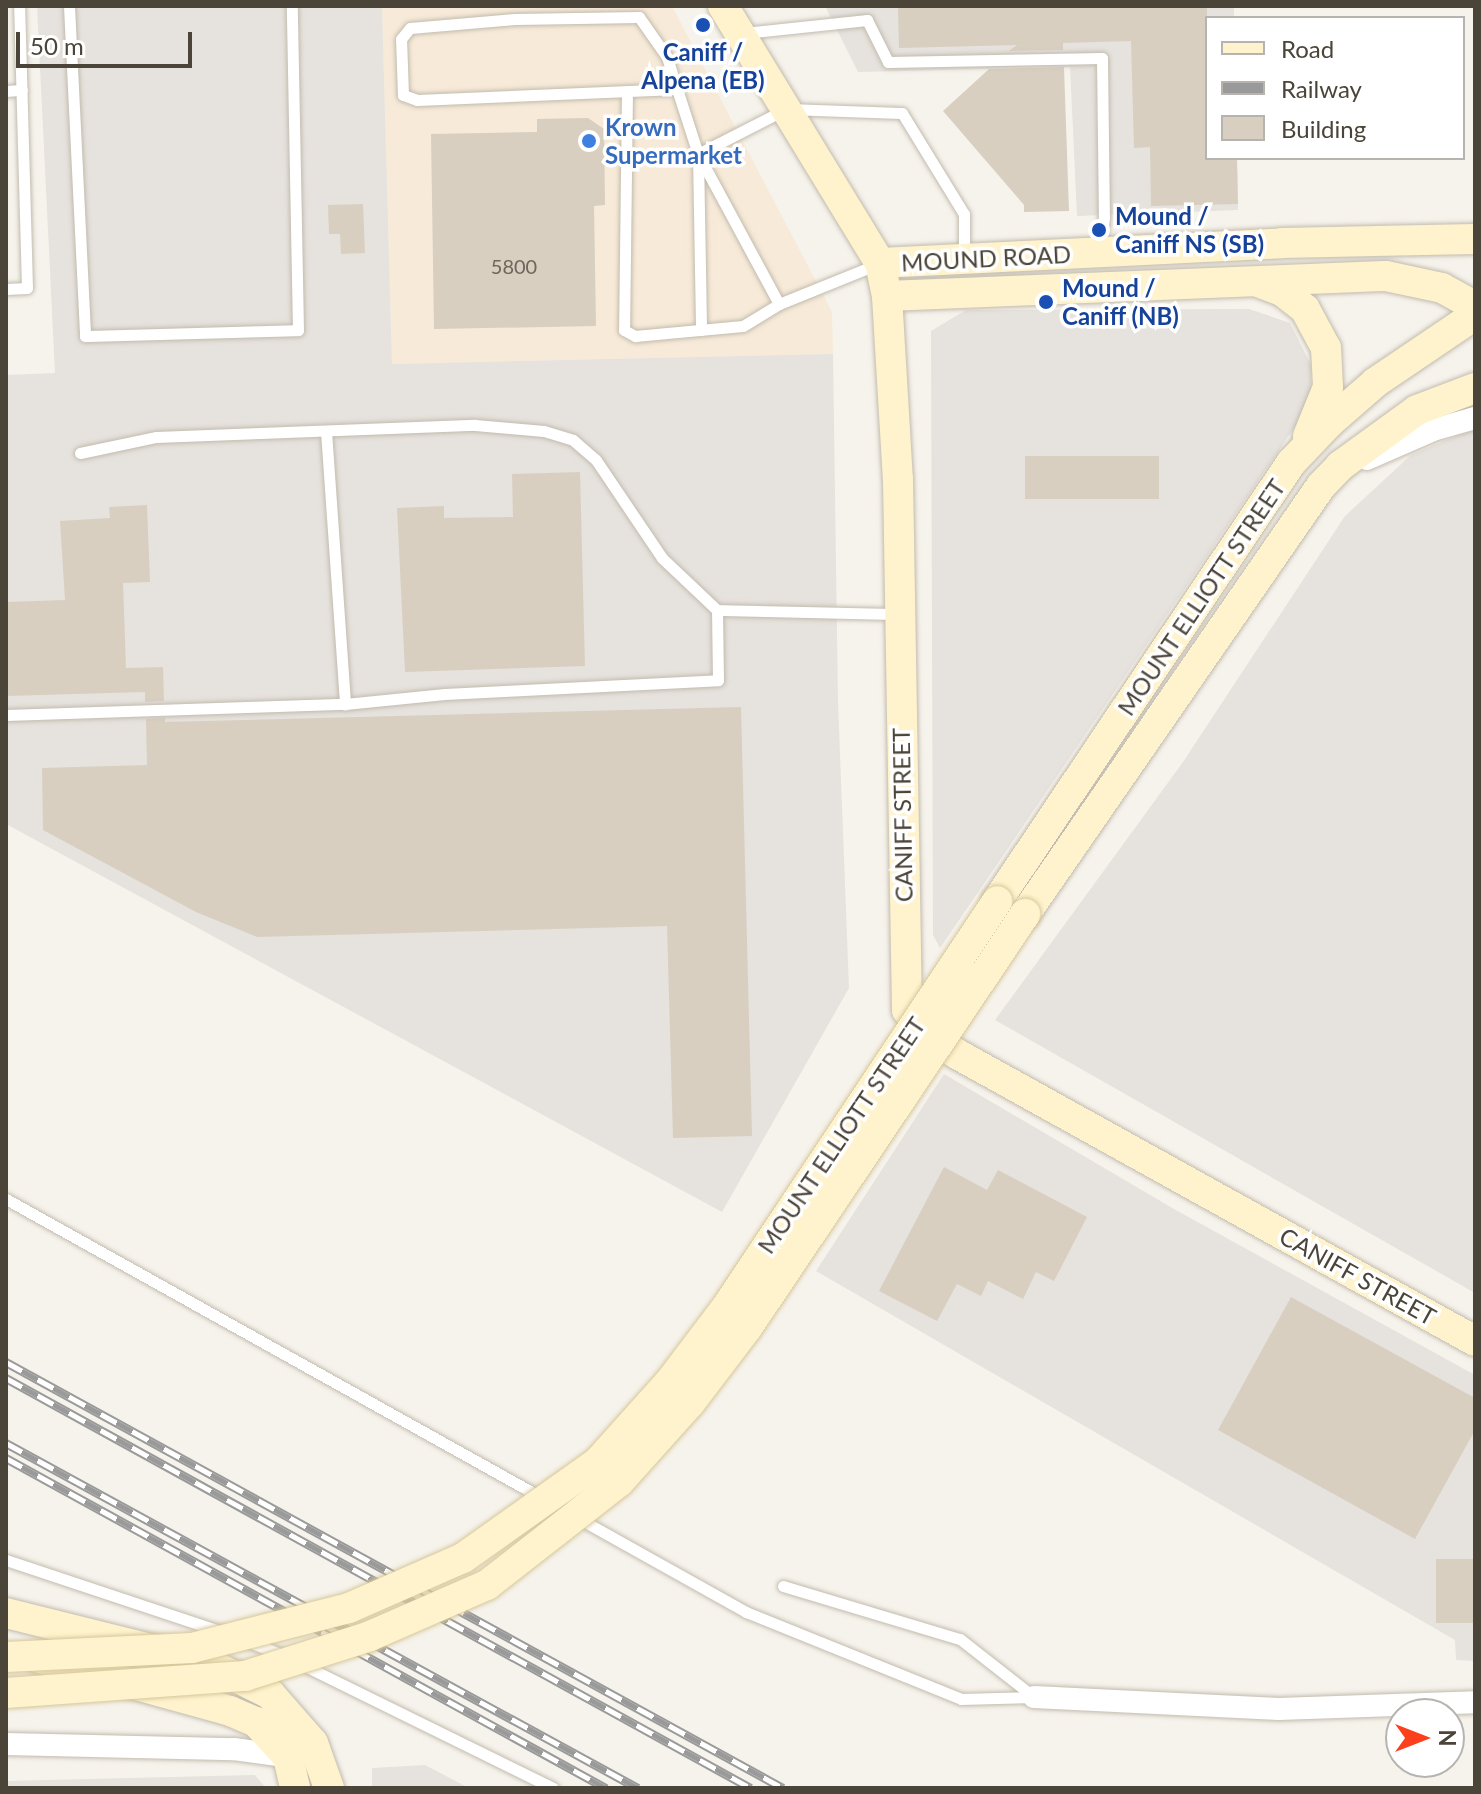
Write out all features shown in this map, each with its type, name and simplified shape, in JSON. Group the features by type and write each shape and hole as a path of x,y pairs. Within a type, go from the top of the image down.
{"main road":[{"name":"CANIFF STREET","path":"723,6 880,263 887,296 898,479 907,1010 937,1041 957,1054 1475,1341"},
{"name":"MOUND ROAD","path":"880,263 1475,239"},
{"name":"MOUND ROAD","path":"887,296 1244,279 1400,277 1442,288 1475,306"},
{"path":"1244,279 1268,284 1295,299 1314,321 1326,348 1328,387 1311,432 1291,463"},
{"name":"MOUNT ELLIOTT STREET","path":"6,1657 192,1648 349,1608 463,1558 598,1462 669,1383 726,1308 1291,463 1376,382 1475,315"},
{"name":"MOUNT ELLIOTT STREET","path":"6,1693 245,1676 370,1636 487,1585 619,1482 690,1403 747,1328 1025,914 1321,486 1340,466 1417,410 1475,388"},
{"path":"6,1613 210,1664 270,1694 295,1718 303,1754 295,1788"},
{"path":"6,1648 230,1711 256,1722 303,1754 329,1788"}],"street":[{"path":"1321,486 1401,442 1475,418"},
{"path":"1034,1697 1279,1709 1475,1702"},
{"path":"6,1744 74,1743 303,1754"}],"lane":[{"path":"6,289 27,288 19,6"},
{"path":"69,6 85,336 298,330 292,6"},
{"path":"677,89 417,100 403,95 401,39 410,28 515,19 639,17 667,57 698,154 779,304"},
{"path":"740,33 867,20 888,62 1102,58 1104,217 1100,252"},
{"path":"6,91 22,90"},
{"path":"627,91 624,330 635,336 743,326 779,304 880,263"},
{"path":"698,154 786,109 902,113 964,214 964,259"},
{"path":"698,154 701,330"},
{"path":"80,453 156,437 475,425 544,431 573,440 596,460 616,485 662,558 717,610 900,614"},
{"path":"326,431 345,704"},
{"path":"6,715 345,704 445,694 718,680 717,610"},
{"path":"6,1199 746,1612 961,1699 1034,1697"},
{"path":"6,1560 269,1648 553,1788"},
{"path":"783,1586 960,1639 1034,1697"}],"shaded area":[{"path":"37,6 382,6 392,364 833,354 838,702 849,988 722,1212 6,824 6,375 55,373"},
{"path":"382,6 672,6 832,312 833,354 392,364"},
{"path":"825,6 1234,6 1234,16 1205,16 1205,160 1237,160 1238,210 1077,216 1070,67 858,72"},
{"path":"1249,309 1290,323 1311,365 1311,391 1298,422 940,948 933,935 931,331 966,310"},
{"path":"1475,428 1475,1293 995,1020 1183,762 1345,516 1411,455"},
{"path":"944,1074 1174,1209 1475,1375 1475,1661 1456,1660 1455,1640 816,1271"},
{"path":"425,1765 469,1788 372,1788 372,1768"},
{"path":"255,1775 266,1788 6,1788 6,1781"}],"building":[{"path":"898,6 1207,6 1205,160 1237,160 1238,204 1151,206 1150,147 1134,148 1131,41 1063,43 1063,50 1009,51 1017,45 899,48"},
{"path":"1064,67 1069,211 1024,212 1024,205 943,111 989,69"},
{"path":"588,118 604,129 605,205 594,206 596,326 434,329 431,134 537,132 537,119"},
{"path":"363,204 365,253 341,254 340,234 329,234 328,205"},
{"path":"1025,456 1159,456 1159,499 1025,499"},
{"path":"580,472 585,666 405,672 397,508 444,506 444,518 513,517 512,474"},
{"path":"147,505 150,582 123,583 126,668 163,667 164,701 145,702 145,692 6,696 6,602 65,600 60,521 110,518 109,507"},
{"path":"741,707 752,1136 673,1138 667,926 257,937 196,912 43,830 42,768 147,765 146,719 165,718 165,722"},
{"path":"944,1167 987,1190 998,1170 1087,1217 1054,1281 1036,1272 1023,1299 988,1281 981,1296 957,1284 937,1321 879,1291"},
{"path":"1291,1297 1475,1398 1475,1430 1415,1539 1218,1430"},
{"path":"1436,1559 1475,1559 1475,1623 1436,1623"}],"railway":[{"path":"6,1362 783,1788"},
{"path":"6,1378 751,1788"},
{"path":"6,1443 638,1788"},
{"path":"6,1458 606,1788"}],"place":[{"name":"Caniff / Alpena (EB)","path":"703,25"},
{"name":"Krown Supermarket","path":"589,141"},
{"name":"Mound / Caniff NS (SB)","path":"1099,230"},
{"name":"Mound / Caniff (NB)","path":"1046,302"}]}
